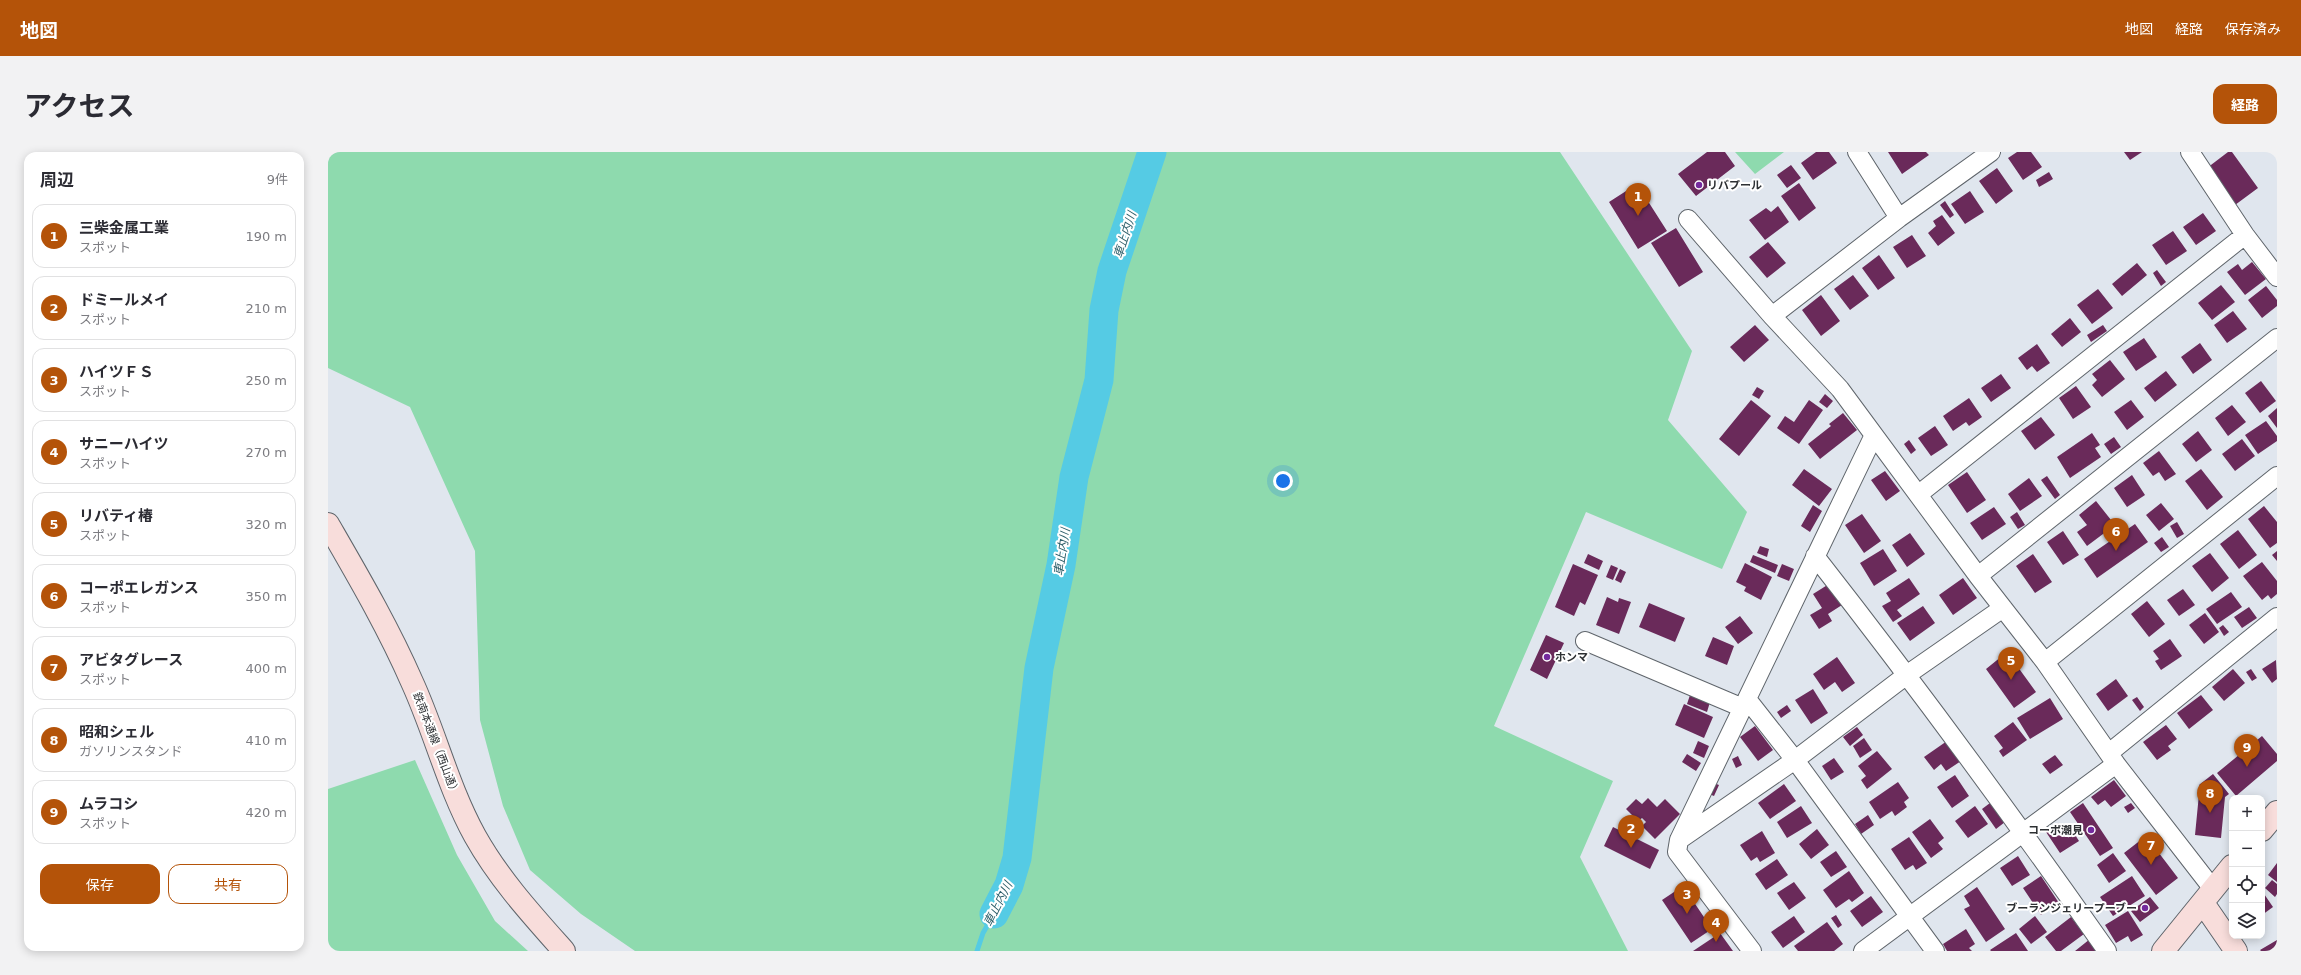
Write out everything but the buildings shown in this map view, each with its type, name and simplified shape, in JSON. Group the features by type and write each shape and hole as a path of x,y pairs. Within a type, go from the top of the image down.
{"street":[{"path":"1857,152 1899,218"},
{"path":"1772,316 1899,218 1992,152"},
{"path":"2190,152 2245,235 2277,277"},
{"path":"1688,219 1772,316 1840,389 1919,494 1978,576 2044,662 2113,758 2208,896 2236,951"},
{"path":"1919,494 2245,235"},
{"path":"1978,576 2277,338"},
{"path":"1752,951 1677,852 1679,840 1814,556 1874,435"},
{"path":"2044,662 2277,476"},
{"name":"鉄南本通線（西山通）","path":"328,524 387,626 413,683 456,795 475,836 518,899 564,951"},
{"path":"1814,556 1908,674 2023,831 2107,951"},
{"path":"1679,840 1795,760 1908,674 2002,608"},
{"path":"1863,951 1910,918 2023,831 2113,758 2277,617"},
{"path":"1585,641 1744,704 1795,760 1935,951"},
{"path":"2265,826 2277,812"},
{"path":"2163,951 2231,867"}],"green space":[{"path":"328,152 1560,152 1692,351 1668,420 1747,512 1722,569 1586,512 1494,726 1613,781 1580,857 1628,951 635,951 581,914 530,870 503,806 480,720 475,551 410,407 328,368"},
{"path":"1735,152 1784,152 1755,174"},
{"path":"415,760 457,855 495,921 528,951 328,951 328,789"}],"waterway":[{"name":"車止内川","path":"994,914 1009,885 1017,858 1039,668 1061,565 1074,477 1099,380 1104,310 1112,271 1152,152"},
{"name":"車止内川","path":"977,951 983,933 994,914"}],"place":[{"name":"リバプール","path":"1699,185"},
{"name":"三柴金属工業","path":"1638,216"},
{"name":"コーポエレガンス","path":"2116,551"},
{"name":"ホンマ","path":"1547,657"},
{"name":"リバティ椿","path":"2011,680"},
{"name":"ムラコシ","path":"2247,767"},
{"name":"昭和シェル","path":"2210,813"},
{"name":"コーポ潮見","path":"2091,830"},
{"name":"ドミールメイ","path":"1631,848"},
{"name":"アビタグレース","path":"2151,865"},
{"name":"ブーランジェリープーブー","path":"2145,908"},
{"name":"ハイツＦＳ","path":"1687,914"},
{"name":"サニーハイツ","path":"1716,942"}]}
